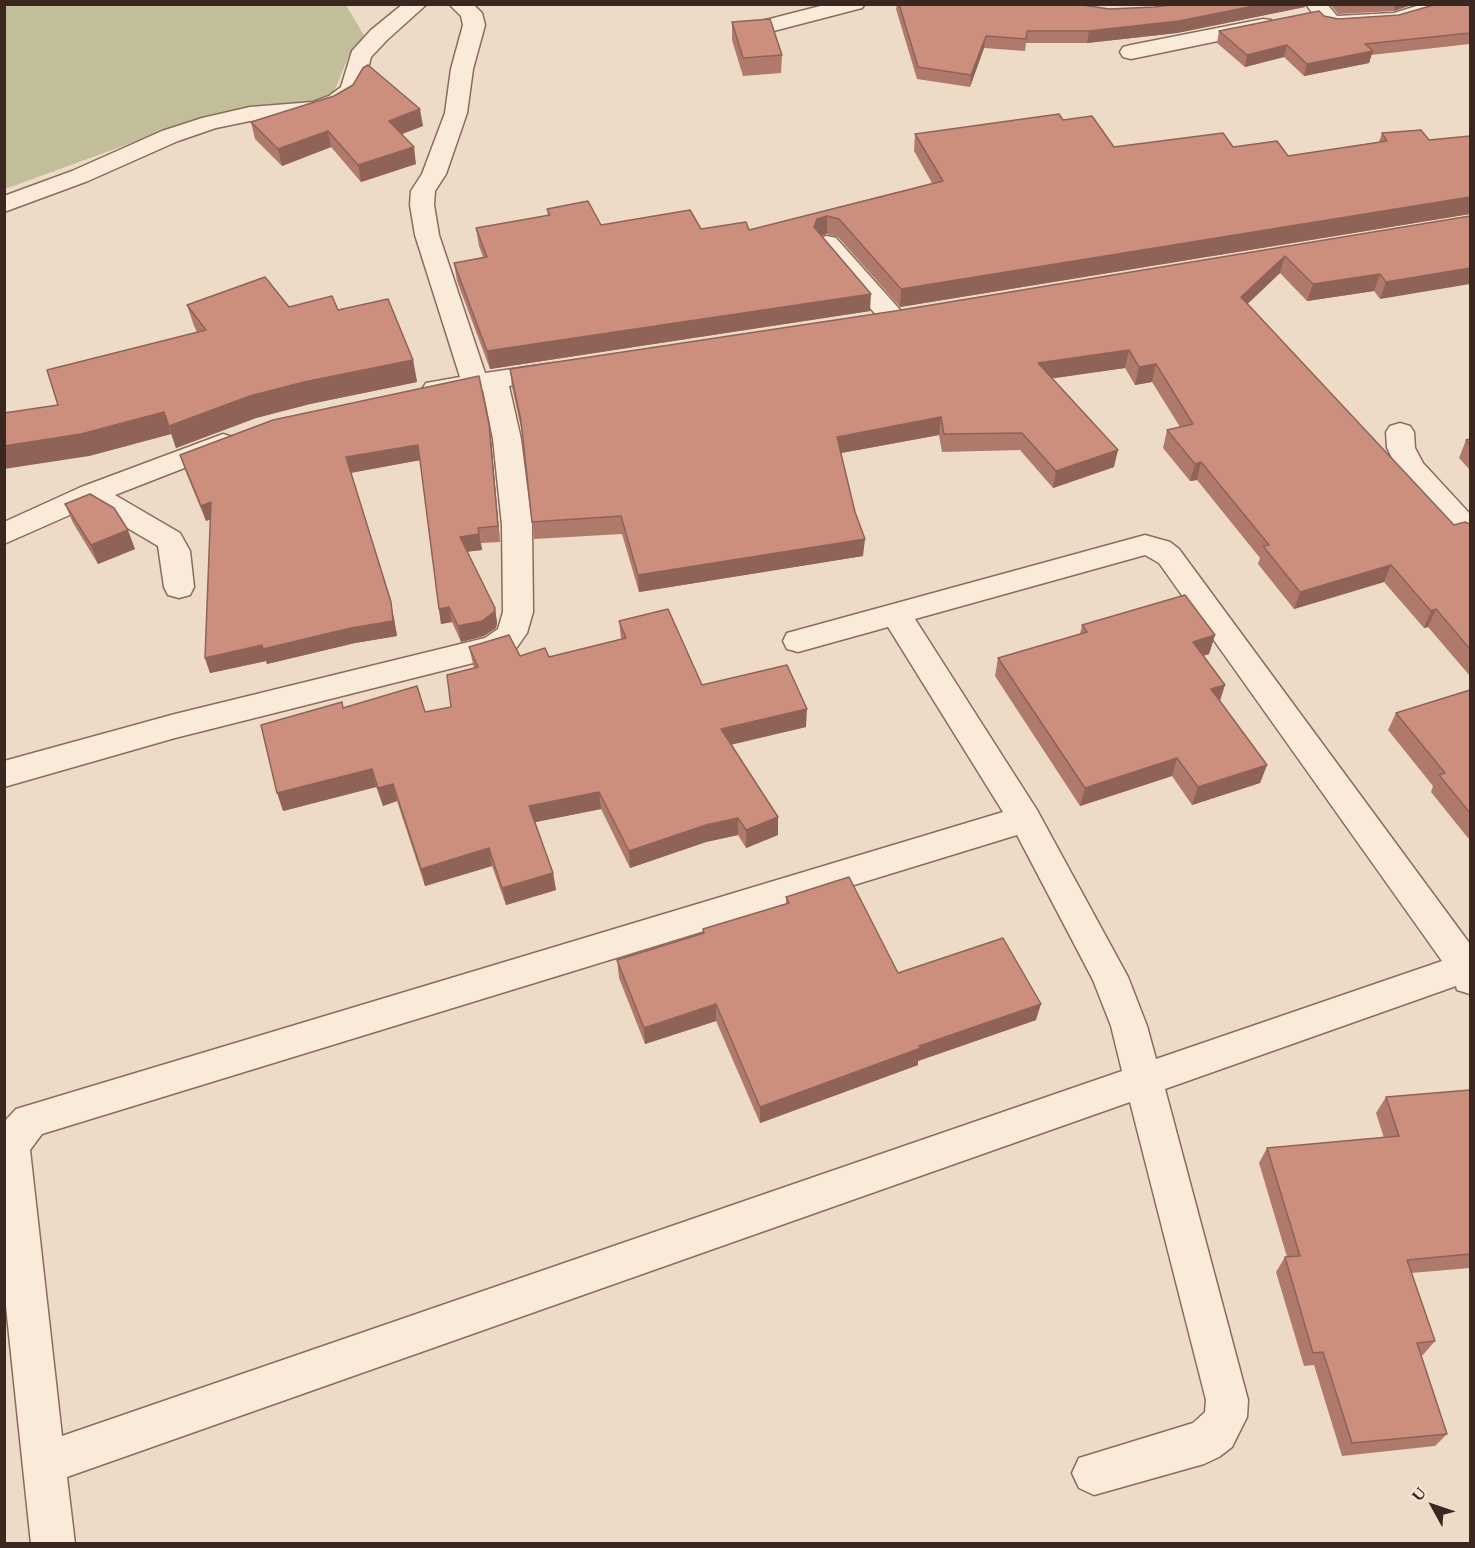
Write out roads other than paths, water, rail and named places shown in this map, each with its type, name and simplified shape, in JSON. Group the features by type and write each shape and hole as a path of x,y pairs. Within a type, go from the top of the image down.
{"street":[{"path":"4,205 80,177 170,136 210,123 250,114 317,109 337,101 347,95 352,87 360,56 379,35 417,4"},
{"path":"4,774 175,726 493,647 504,642 512,633 518,612 517,525 507,439 427,235 422,205 423,191 434,174 456,113 462,69 474,25 471,13 459,4"},
{"path":"766,27 855,4"},
{"path":"1131,52 1293,19 1319,9 1329,21 1335,23 1381,21 1448,4"},
{"path":"827,243 892,318"},
{"path":"416,393 576,367"},
{"path":"1400,432 1401,448 1411,468 1470,532"},
{"path":"4,534 91,494 248,433"},
{"path":"91,494 170,540 175,551 179,587"},
{"path":"43,1464 1144,1080 1469,970 1169,556 1160,549 1145,544 798,641"},
{"path":"896,614 1025,819 1110,977 1129,1026 1144,1080 1227,1400 1226,1417 1217,1431 1204,1442 1094,1473"},
{"path":"53,1544 11,1149 17,1134 30,1121 1025,819"}]}
